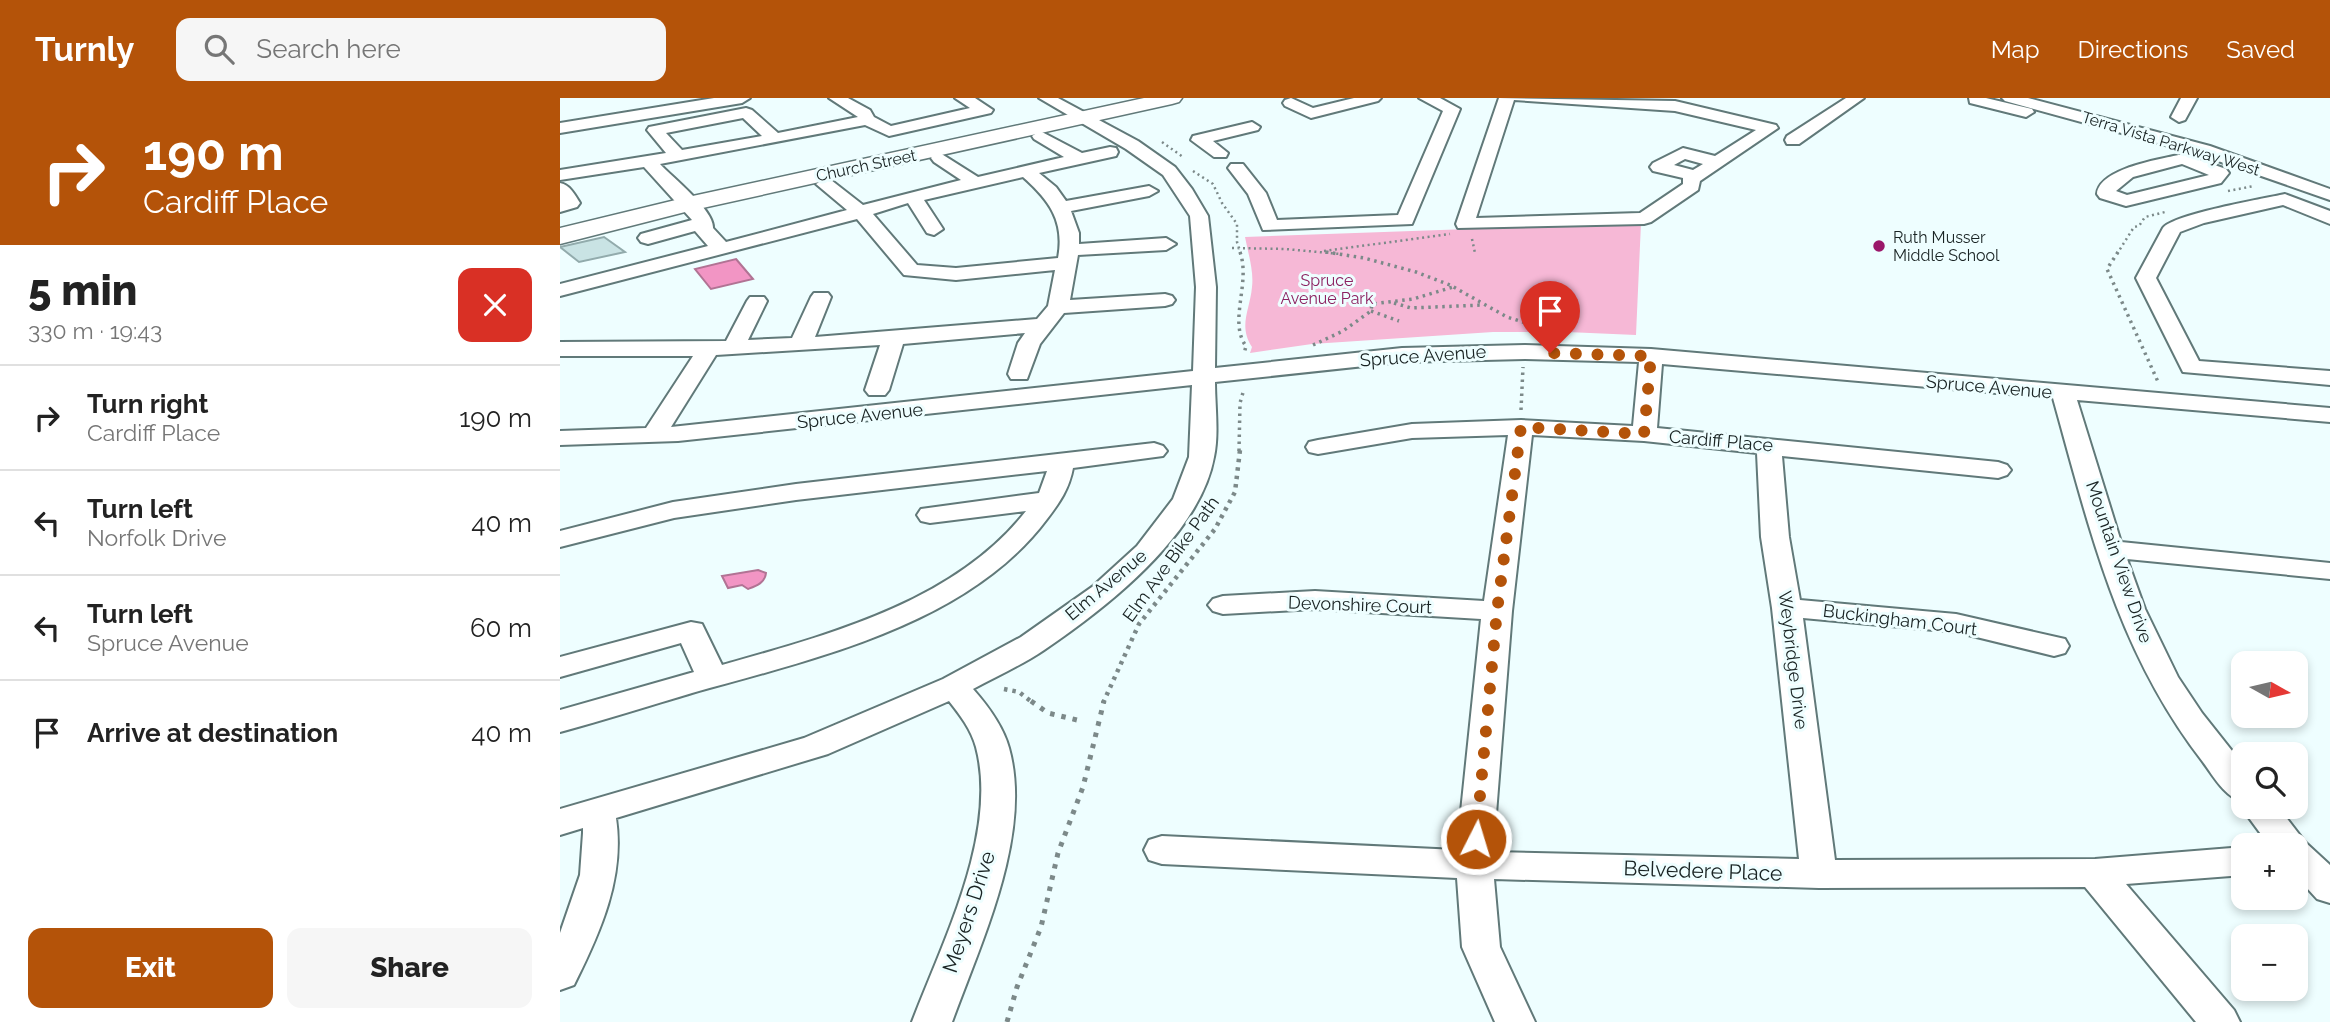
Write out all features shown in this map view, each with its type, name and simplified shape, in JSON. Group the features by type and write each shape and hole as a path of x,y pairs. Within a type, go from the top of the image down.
{"main road":[{"name":"Church Street","path":"560,236 1142,98"},
{"name":"Church Street","path":"1076,115 1172,98"},
{"name":"Church Street","path":"560,226 676,207"}],"street":[{"path":"560,128 709,101 742,98"},
{"path":"836,98 864,113 867,120"},
{"path":"862,139 985,110 963,98"},
{"name":"Elm Avenue","path":"560,822 816,746 954,687 1032,644 1102,593 1147,552 1186,500 1202,457 1206,376 1206,287 1199,216 1184,189 1168,171 1132,145 1047,98"},
{"path":"1312,98 1291,103 1311,113 1373,98"},
{"path":"1237,167 1257,193 1270,226 1405,220 1452,109 1427,98"},
{"path":"1507,98 1465,224 1644,218 1692,186 1691,179 1695,176 1770,128 1712,115 1684,102 1520,98"},
{"path":"1793,140 1856,98"},
{"path":"1978,98 1975,100 2071,123 2090,118"},
{"name":"Terra Vista Parkway West","path":"2010,98 2090,118 2249,166 2330,195"},
{"name":"Terra Vista Parkway West","path":"2035,98 2173,134 2330,185"},
{"path":"2179,117 2189,98"},
{"path":"1712,115 1733,104"},
{"path":"678,157 655,130 746,113 774,138"},
{"path":"560,153 568,174 678,157 867,120 889,131"},
{"path":"1220,153 1199,140 1252,127"},
{"path":"1040,136 1079,159"},
{"path":"563,286 722,248 913,197 1110,152"},
{"path":"1695,176 1659,167 1683,153 1717,162"},
{"path":"940,158 976,183"},
{"path":"2220,173 2215,179 2126,201 2106,194 2105,191 2127,173 2183,159 2220,173 2249,166"},
{"path":"641,163 676,207"},
{"path":"641,163 636,175 722,248"},
{"path":"1019,374 1029,343 1058,307 1068,257 1069,233 1061,207 1050,191 1026,171"},
{"path":"825,184 861,212 911,271 956,274 1166,244"},
{"path":"560,188 572,203 560,206"},
{"path":"1061,207 1149,191"},
{"path":"913,197 934,229"},
{"path":"2327,382 2191,368 2146,278 2172,228 2198,219 2285,199 2330,218"},
{"path":"649,239 676,207"},
{"path":"801,343 821,297"},
{"path":"1058,307 1165,300"},
{"path":"653,436 757,302"},
{"path":"560,349 640,352 723,348 1044,325"},
{"path":"877,390 894,337"},
{"path":"678,434 723,348"},
{"name":"Spruce Avenue","path":"560,438 678,434 1402,355 1525,352 1651,356 2330,415"},
{"path":"1644,434 1651,356"},
{"name":"Mountain View Drive","path":"2063,393 2137,624 2163,677 2201,739 2231,775"},
{"path":"1515,1022 1480,947 1474,864 1497,611 1521,421"},
{"name":"Cardiff Place","path":"1318,447 1412,431 1521,421 1998,470"},
{"name":"Weybridge Drive","path":"1769,446 1775,537 1787,608 1819,874"},
{"path":"560,540 687,508 796,492 1154,451"},
{"path":"560,721 870,629 984,567 1024,531 1054,490 1062,462"},
{"path":"930,515 1047,500"},
{"path":"2111,549 2330,571"},
{"name":"Devonshire Court","path":"1223,606 1315,600 1497,611"},
{"name":"Buckingham Court","path":"1787,608 1956,623 2054,646"},
{"path":"560,667 691,631 712,677"},
{"name":"Meyers Drive","path":"932,1022 990,857 998,798 993,749 971,707 954,687"},
{"path":"560,974 587,918 600,875 603,836 598,811"},
{"path":"2268,819 2279,833"},
{"name":"Belvedere Place","path":"1162,850 1474,864 1819,874 2095,873 2231,863"},
{"path":"2308,866 2330,889"},
{"path":"2095,873 2220,1022"}],"path":[{"path":"1195,172 1211,180 1219,190 1225,209 1237,224 1237,242 1245,278 1238,330 1246,352 1241,357"},
{"path":"1472,239 1475,253"},
{"path":"1232,248 1289,248 1355,257 1440,281 1508,317 1562,334"},
{"path":"1309,347 1336,336 1371,311 1372,304 1393,302 1453,287"},
{"path":"1393,302 1411,307 1486,305"},
{"path":"1371,311 1399,321"},
{"path":"1521,421 1520,395 1525,352"},
{"name":"Elm Ave Bike Path","path":"1007,1022 1017,987 1041,927 1058,853 1083,787 1101,706 1139,625 1215,529 1235,492 1241,438 1240,403 1244,386"},
{"path":"1004,689 1027,695 1040,709 1052,715 1077,720"}],"green space":[{"name":"Spruce Avenue Park","path":"1641,223 1636,335 1493,332 1312,344 1250,353 1252,347 1245,325 1252,275 1245,237"}],"shaded area":[{"path":"736,259 753,279 711,289 695,269"},
{"path":"758,570 766,573 764,579 760,584 748,589 742,585 728,588 722,576"}],"building":[{"path":"604,237 625,252 579,262 560,247"}],"place":[{"name":"Ruth Musser Middle School","path":"1879,246"}],"route":[{"path":"1476,839 1497,611 1521,427 1644,434 1651,356 1550,353"}]}
